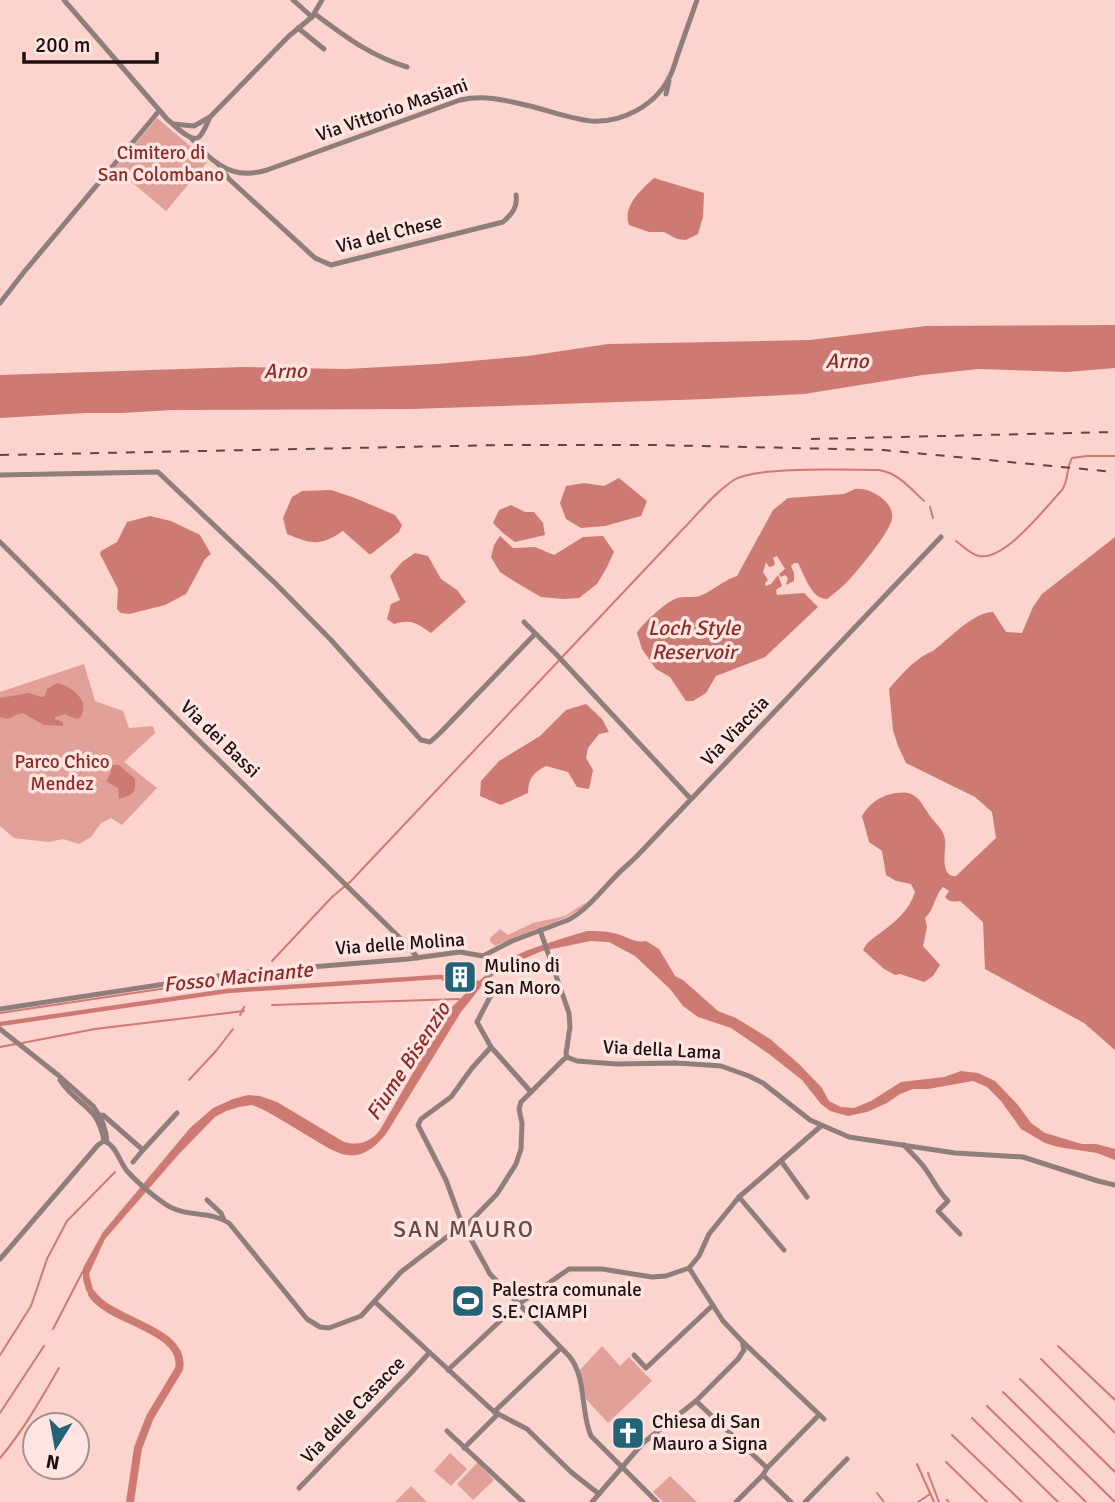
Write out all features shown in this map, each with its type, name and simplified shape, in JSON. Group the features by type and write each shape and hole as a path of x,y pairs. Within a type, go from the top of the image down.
{"street":[{"path":"64,0 159,111 232,173"},
{"path":"293,0 366,51 407,67"},
{"path":"190,137 197,139 210,117 313,15 322,0"},
{"name":"Via Vittorio Masiani","path":"232,173 254,174 267,170 470,97 497,98 588,121 628,115 654,97 670,76 697,0"},
{"path":"298,28 324,49"},
{"path":"666,94 670,76"},
{"path":"0,303 159,111"},
{"path":"190,137 188,130 210,117"},
{"path":"174,124 199,128 199,144"},
{"name":"Via del Chese","path":"232,173 237,185 315,258 331,265 503,222 513,212 517,202 516,195"},
{"path":"0,475 158,472 331,639 421,740 429,742 440,733 535,634"},
{"name":"Via Viaccia","path":"541,932 574,917 599,895 941,537"},
{"name":"Via dei Bassi","path":"0,542 418,958"},
{"path":"524,622 691,799"},
{"path":"207,1200 221,1213 268,1273 314,1325 322,1328 335,1327 361,1316 401,1272 464,1227 497,1194 516,1164 521,1149 521,1102 567,1058 569,1013 541,932"},
{"name":"Via delle Molina","path":"0,1009 238,973 460,952 486,956 512,941 541,932"},
{"path":"501,987 490,997 477,1022 491,1047 531,1091"},
{"path":"0,1029 58,1075 65,1088 98,1117 105,1141 113,1147 127,1170 156,1197 167,1206 185,1213 211,1215 224,1220"},
{"path":"491,1047 451,1097 418,1123 446,1180 464,1227 494,1278 577,1367 590,1434 654,1501"},
{"name":"Via della Lama","path":"567,1058 616,1064 711,1065 733,1070 763,1083 810,1120 860,1140 956,1153 1023,1157 1115,1185"},
{"path":"134,1162 177,1112"},
{"path":"98,1117 103,1115 143,1150"},
{"path":"448,1370 519,1304 571,1268 606,1269 652,1277 671,1275 690,1268 709,1234 738,1197 821,1126"},
{"path":"0,1259 98,1145 105,1141"},
{"path":"904,1145 948,1201 938,1211 960,1234"},
{"path":"781,1161 807,1197"},
{"path":"738,1197 784,1250"},
{"path":"690,1268 723,1321 822,1417 767,1468 736,1502"},
{"path":"375,1302 496,1413 527,1429 571,1472 599,1494"},
{"path":"634,1355 646,1368 713,1306"},
{"path":"592,1502 643,1443 696,1401 738,1359 744,1350 742,1341"},
{"path":"464,1448 561,1348"},
{"name":"Via delle Casacce","path":"299,1488 429,1353"},
{"path":"696,1401 767,1468"},
{"path":"447,1431 523,1502"},
{"path":"805,1502 847,1459"},
{"path":"763,1475 791,1502"}],"green space":[{"name":"Cimitero di San Colombano","path":"157,118 208,161 166,211 115,168"},
{"name":"Parco Chico Mendez","path":"84,664 95,701 123,711 129,728 153,726 155,733 124,762 157,788 122,825 111,818 101,823 91,837 79,844 63,839 49,842 14,838 0,826 0,692"},
{"path":"585,903 579,910 564,918 495,946 490,941 500,929 508,935 533,923 565,916"},
{"path":"602,1346 620,1366 629,1357 652,1381 608,1423 586,1399 580,1370"},
{"path":"450,1453 467,1469 451,1486 434,1471"},
{"path":"478,1462 494,1480 473,1500 457,1484"},
{"path":"670,1476 697,1502 663,1502 653,1492"},
{"path":"411,1486 427,1502 395,1502"}],"water":[{"path":"654,178 704,193 703,217 698,234 686,240 677,239 664,232 649,232 629,225 628,211 631,205"},
{"name":"Arno","path":"1115,325 1115,368 1067,372 978,369 804,394 411,409 172,410 0,418 0,375 243,367 346,369 528,356 608,344 810,340 926,326"},
{"path":"619,478 647,501 641,516 605,526 581,528 566,519 560,503 566,486 584,483 604,486"},
{"name":"Loch Style Reservoir","path":"855,489 878,495 888,504 892,514 885,534 863,564 827,599 821,598 813,591 798,563 791,566 794,581 786,585 788,578 779,574 785,569 777,556 773,558 773,566 769,567 766,562 763,572 768,580 766,586 778,575 782,586 776,590 777,595 804,593 818,607 765,657 716,676 706,693 693,701 686,701 670,677 656,669 642,649 637,633 640,629 671,601 702,595 737,576 773,510 788,498 844,494"},
{"path":"331,490 395,515 402,525 399,532 371,554 343,531 321,542 303,540 287,534 283,518 292,497 302,491"},
{"path":"511,505 525,512 534,512 543,523 545,535 515,542 504,534 493,523 499,510"},
{"path":"150,516 171,521 200,535 211,554 205,559 186,594 165,605 129,614 121,613 117,609 118,589 100,554 117,542 127,522"},
{"path":"500,536 513,548 535,547 554,555 583,537 603,536 614,552 597,584 579,598 541,597 500,572 491,557"},
{"path":"1115,537 1115,1050 1084,1023 985,969 983,922 960,901 947,899 945,897 949,891 943,887 925,918 927,927 923,946 940,965 933,976 924,982 900,974 895,975 863,950 901,916 915,892 911,884 896,881 886,875 882,851 869,842 862,816 873,803 887,795 914,795 943,832 944,860 948,873 952,876 956,876 996,838 992,812 975,797 906,763 893,730 889,689 915,662 977,616 993,612 1006,632 1022,633 1042,594"},
{"path":"415,553 428,556 441,579 457,590 466,602 431,633 414,623 394,624 387,619 391,604 400,600 390,576 402,562"},
{"path":"57,683 79,696 83,706 80,718 65,714 55,717 63,722 63,726 44,725 23,713 9,718 0,717 0,698 29,693 45,696 47,689"},
{"path":"586,704 602,719 609,732 599,734 588,748 586,758 593,770 589,789 577,787 568,772 546,766 532,776 528,793 501,805 480,796 481,781 499,761 540,736 566,710"},
{"path":"112,765 119,765 135,779 135,788 130,795 119,799 118,788 106,781"},
{"path":"587,931 610,932 646,941 659,949 675,976 718,1011 736,1018 770,1039 822,1088 829,1101 841,1107 854,1108 871,1101 901,1082 944,1077 961,1071 978,1073 995,1081 1031,1123 1045,1133 1082,1144 1115,1149 1115,1160 1097,1153 1045,1143 1021,1129 987,1087 973,1081 913,1089 867,1112 848,1116 830,1111 802,1080 769,1054 731,1028 698,1017 683,1006 670,989 635,956 609,942 591,941 542,951 497,972 484,983 461,1012 386,1134 366,1152 357,1155 339,1153 252,1105 226,1111 215,1117 105,1239 89,1274 94,1293 100,1300 94,1303 86,1290 83,1268 103,1232 190,1128 213,1108 248,1095 260,1096 277,1102 344,1142 355,1144 368,1140 380,1130 449,1010 468,991 513,957"}],"waterway":[{"path":"956,541 979,556 1001,550 1024,532 1062,490 1072,458 1115,456"},
{"path":"272,961 332,897 351,881 707,503 734,480 762,473 803,470 879,470 898,478 924,501"},
{"path":"930,507 933,518"},
{"name":"Fosso Macinante","path":"0,1024 227,991 438,977 449,983 478,983"},
{"path":"0,1013 234,978"},
{"path":"272,1005 459,999"},
{"path":"240,1015 244,1007"},
{"path":"22,1043 95,1029 244,1011"},
{"path":"189,1080 233,1029"},
{"path":"0,1047 16,1044"},
{"path":"0,1355 31,1306 47,1259 67,1221 115,1172"},
{"path":"53,1329 83,1271"},
{"name":"Fiume Bisenzio","path":"92,1294 114,1312 160,1335 171,1344 178,1355 179,1369 150,1417 138,1448 130,1502"},
{"path":"0,1413 44,1346"},
{"path":"1058,1346 1115,1400"},
{"path":"1041,1359 1115,1433"},
{"path":"0,1458 24,1426 59,1368"},
{"path":"1020,1379 1115,1472"},
{"path":"1003,1392 1115,1502"},
{"path":"987,1406 1086,1502"},
{"path":"972,1418 1058,1502"},
{"path":"952,1435 1022,1502"},
{"path":"946,1462 987,1502"},
{"path":"917,1464 934,1502"},
{"path":"928,1473 939,1502"},
{"path":"877,1493 884,1502"},
{"path":"918,1502 930,1494"}],"railway":[{"path":"811,439 1115,432"},
{"path":"0,455 503,445 654,445 883,450 1115,472"}],"place":[{"name":"Mulino di San Moro","path":"460,977"},
{"name":"Palestra comunale S.E. CIAMPI","path":"468,1301"},
{"name":"Chiesa di San Mauro a Signa","path":"628,1433"}],"district":[{"name":"SAN MAURO","path":"464,1229"}]}
